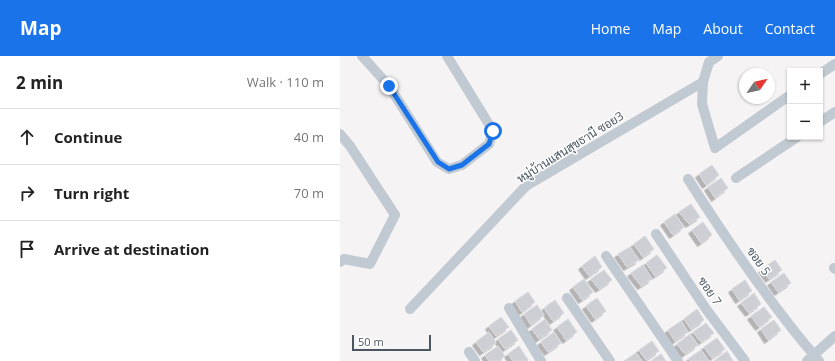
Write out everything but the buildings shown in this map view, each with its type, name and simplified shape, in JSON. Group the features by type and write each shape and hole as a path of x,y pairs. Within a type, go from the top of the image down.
{"street":[{"path":"362,56 389,86 438,162 449,169 462,165 489,144 493,131 447,56"},
{"path":"718,56 708,59 702,82 702,104 715,148 787,97"},
{"path":"823,72 835,64"},
{"name":"หมู่บ้านแสนสุขธานี ซอย3","path":"410,309 526,186 702,82"},
{"path":"823,120 835,112"},
{"path":"340,134 350,146 394,215 370,264 341,258"},
{"path":"736,178 793,140"},
{"name":"ซอย 5","path":"688,178 710,214 814,359"},
{"name":"ซอย 7","path":"656,234 706,309 745,361"},
{"path":"606,256 678,361"},
{"path":"567,298 610,361"},
{"path":"509,308 541,361"},
{"path":"814,359 835,336"},
{"path":"469,352 475,361"}],"route":[{"path":"389,86 438,162 449,169 462,165 489,144 493,131"}]}
